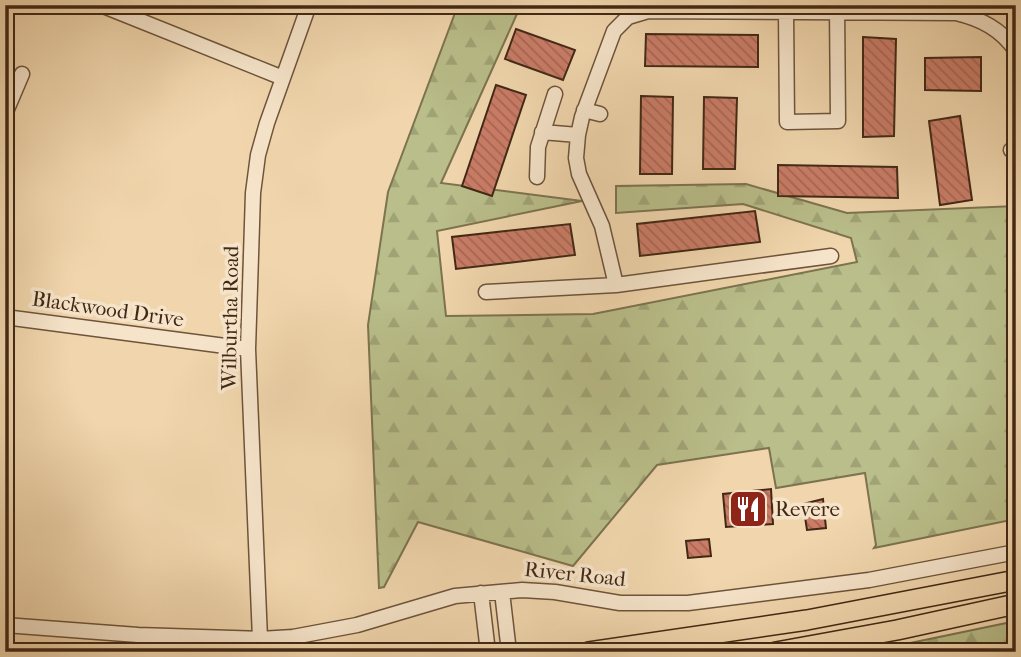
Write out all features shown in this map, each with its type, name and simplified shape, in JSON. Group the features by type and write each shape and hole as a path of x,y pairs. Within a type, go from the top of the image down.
{"highway":[{"path":"589,652 807,620 1016,580"},
{"path":"776,652 897,630 1016,604"}],"street":[{"path":"101,5 283,78"},
{"name":"Wilburtha Road","path":"260,639 248,349 254,185 267,123 309,5"},
{"path":"617,285 602,226 579,174 576,158 584,110 614,32 626,11 669,8 786,12 837,8 956,13 974,17 990,25 1015,48"},
{"path":"786,12 788,122 838,121 837,8"},
{"path":"5,114 22,74"},
{"path":"537,177 542,132 555,94"},
{"path":"584,110 600,114"},
{"path":"542,132 578,135"},
{"path":"486,292 617,285 831,256"},
{"name":"Blackwood Drive","path":"5,317 248,349"},
{"name":"River Road","path":"5,625 138,635 260,639 329,632 429,602 481,593 522,590 555,592 620,603 688,603 869,580 1016,552"},
{"path":"502,592 509,652"},
{"path":"481,593 488,652"}],"green space":[{"path":"458,5 521,5 441,183 582,201 437,231 446,316 593,314 857,262 851,238 743,204 616,213 616,186 746,184 847,213 1016,206 1016,519 874,548 876,545 865,473 776,488 769,448 657,465 573,566 418,522 384,587 379,588 368,325 388,192"},
{"path":"1016,621 1016,651 867,652"}],"building":[{"path":"516,29 575,50 563,80 505,59"},
{"path":"646,34 758,35 758,67 645,66"},
{"path":"863,37 896,39 894,136 863,137"},
{"path":"981,57 981,91 925,90 925,58"},
{"path":"496,85 526,95 492,196 462,186"},
{"path":"641,96 673,97 672,174 640,174"},
{"path":"704,97 737,98 735,169 703,169"},
{"path":"960,116 972,200 940,205 929,121"},
{"path":"778,165 897,167 898,198 778,196"},
{"path":"755,211 760,242 640,256 637,224"},
{"path":"570,224 575,255 456,269 452,237"},
{"name":"Revere","path":"771,489 773,524 726,527 723,494"},
{"path":"823,499 826,528 807,530 803,504"},
{"path":"709,539 711,556 688,558 686,541"}],"place":[{"name":"Revere","path":"748,509"}]}
